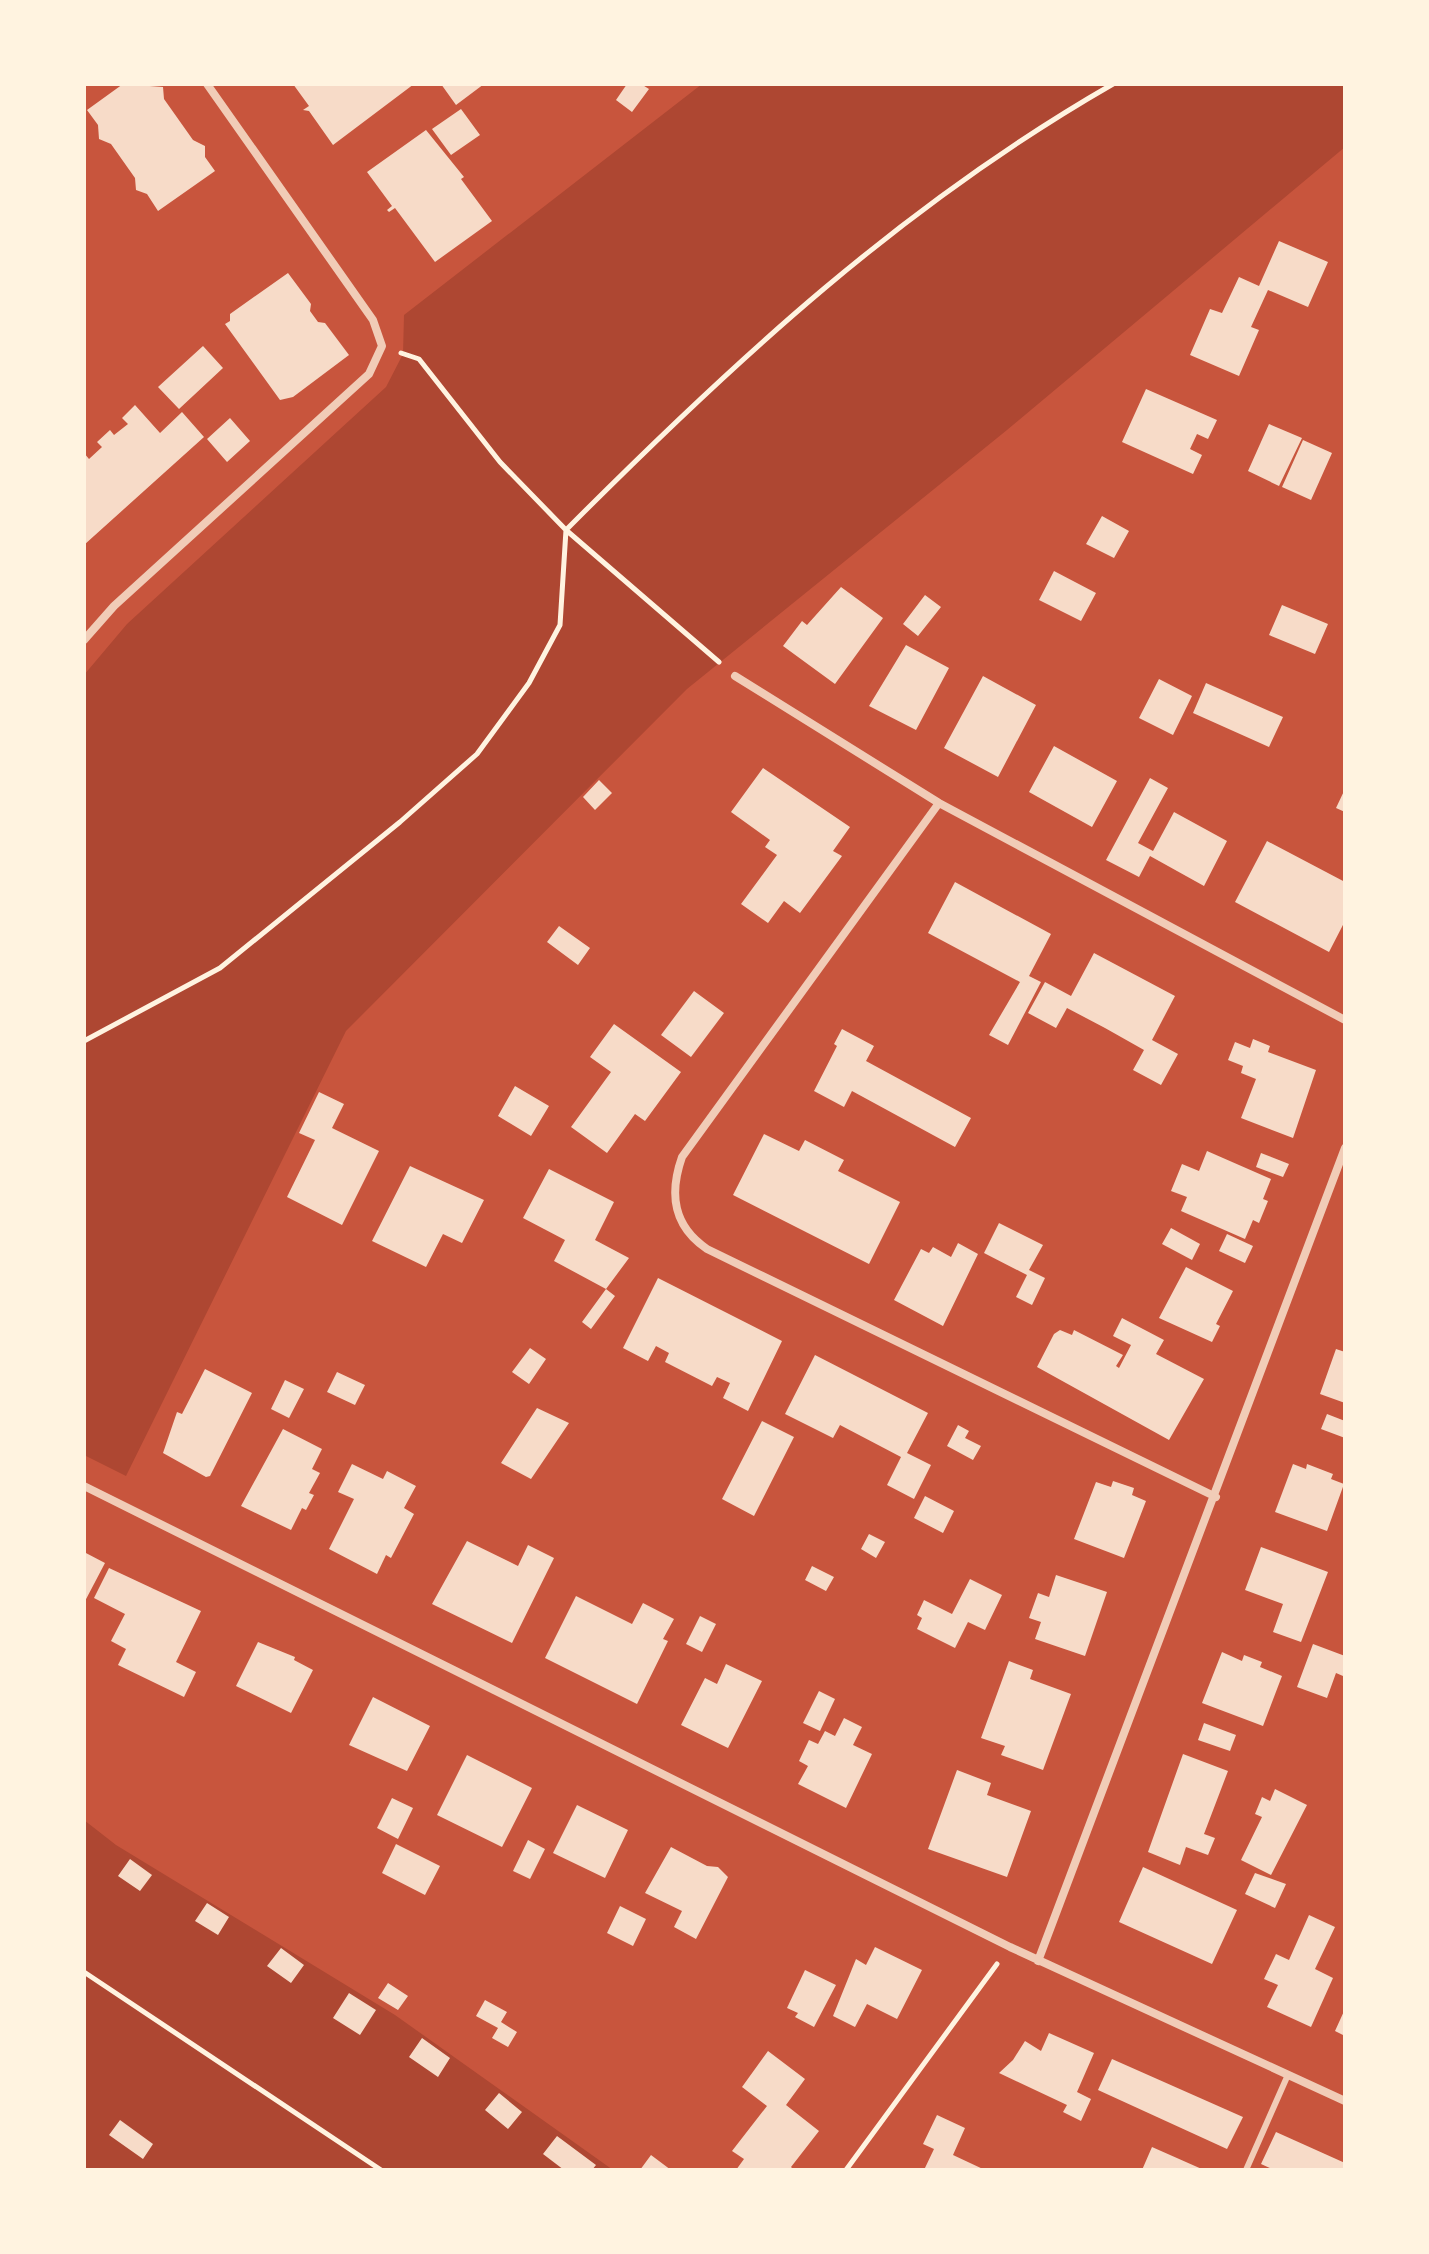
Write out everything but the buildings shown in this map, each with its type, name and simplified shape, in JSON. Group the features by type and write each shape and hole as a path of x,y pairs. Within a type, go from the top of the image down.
{"street":[{"path":"84,640 114,606 369,374 382,346 373,320 207,84"},
{"path":"735,676 939,803 1345,1020"},
{"path":"939,803 682,1157 675,1178 675,1205 683,1229 707,1249 1216,1497"},
{"path":"1038,1961 1216,1497 1345,1148"},
{"path":"84,1486 1038,1961 1345,2101"}],"lane":[{"path":"1246,2170 1287,2077"}],"path":[{"path":"84,1041 220,968 400,822 477,754 529,683 560,625 566,530 669,427 806,302 902,224 1061,114 1113,84"},
{"path":"382,346 419,359 500,462 566,530 735,676"},
{"path":"846,2170 1010,1947"},
{"path":"84,1972 381,2170"}],"shaded area":[{"path":"702,84 1345,84 1345,147 1007,430 687,689 346,1031 126,1476 84,1455 84,675 127,624 386,387 403,354 404,315"},
{"path":"84,1820 116,1845 395,2015 613,2170 84,2170"}]}
